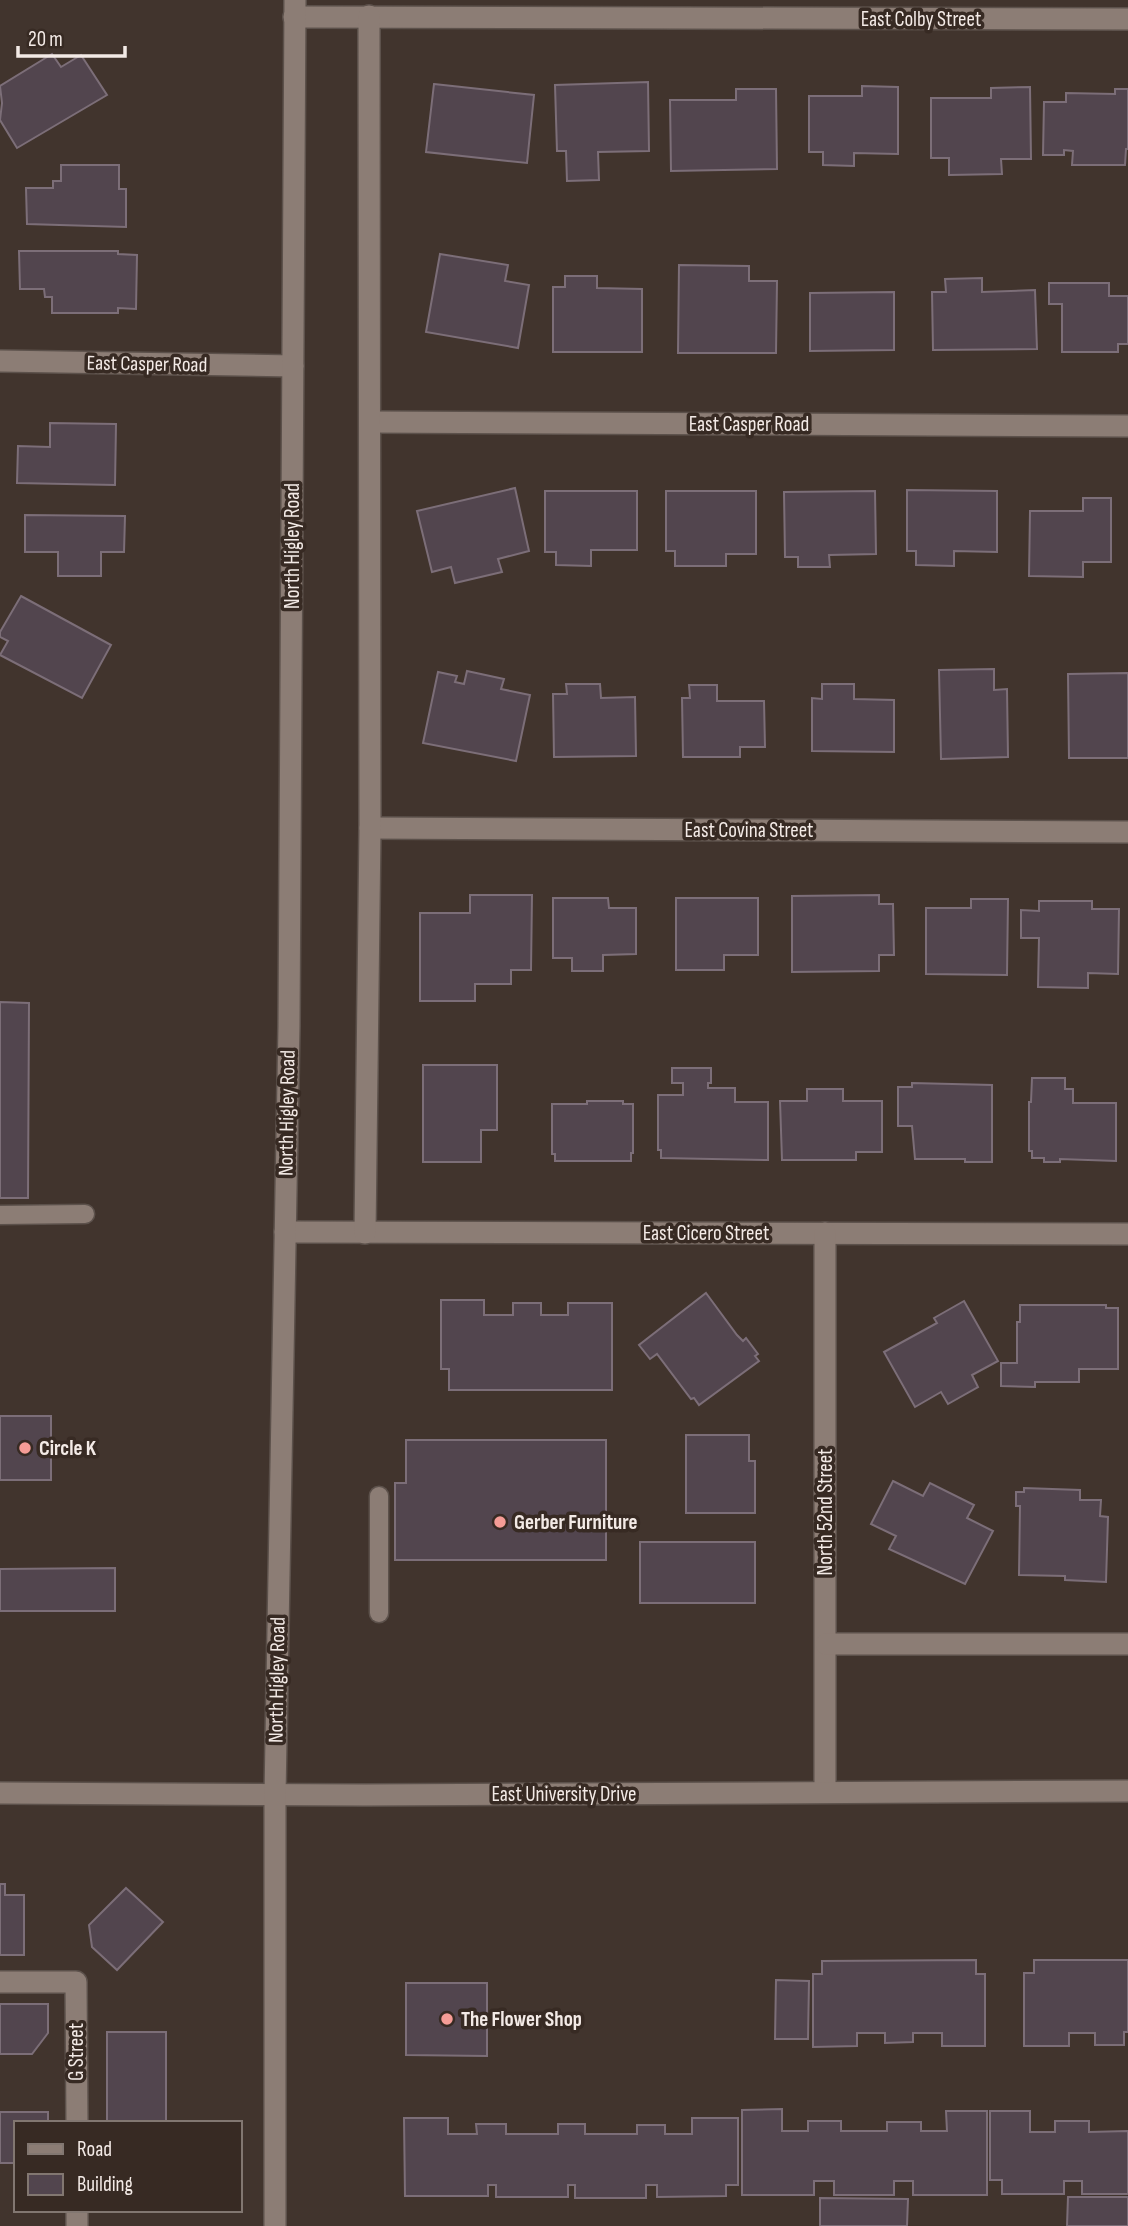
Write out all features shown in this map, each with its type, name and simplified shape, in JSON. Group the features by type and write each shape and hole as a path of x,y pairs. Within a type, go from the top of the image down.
{"street":[{"name":"East Colby Street","path":"295,8 369,16 1128,19"},
{"name":"North Higley Road","path":"275,2226 275,1794 289,1013 295,8"},
{"path":"365,1233 370,828 369,16"},
{"name":"East Casper Road","path":"0,361 293,366"},
{"name":"East Casper Road","path":"370,422 1128,426"},
{"name":"East Covina Street","path":"370,828 1128,832"},
{"name":"East Cicero Street","path":"285,1232 1128,1234"},
{"name":"North 52nd Street","path":"825,1233 825,1791"},
{"path":"825,1644 1128,1644"},
{"name":"East University Drive","path":"0,1793 1128,1791"},
{"name":"G Street","path":"0,1982 76,1982 76,2121"}],"lane":[{"path":"0,1215 85,1214"},
{"path":"379,1496 379,1613"}],"building":[{"path":"52,54 61,67 81,55 107,95 17,148 0,120 0,86"},
{"path":"648,82 649,151 598,152 599,180 567,181 566,151 557,151 555,85"},
{"path":"434,84 534,95 527,163 426,152"},
{"path":"862,86 898,87 898,154 854,153 854,166 823,165 823,152 809,152 809,96 862,96"},
{"path":"1030,87 1031,159 1001,159 1002,174 949,175 949,158 931,158 931,98 991,98 991,88"},
{"path":"736,89 776,89 777,169 671,171 670,100 736,100"},
{"path":"1115,89 1128,89 1128,149 1125,165 1072,165 1073,151 1064,150 1064,155 1043,155 1044,102 1066,102 1066,93 1115,94"},
{"path":"61,165 119,165 119,189 126,189 126,227 27,224 26,188 53,188 53,181 61,181"},
{"path":"19,251 118,251 118,254 137,255 136,309 118,308 118,313 52,313 52,297 45,297 44,289 20,289"},
{"path":"440,254 508,265 505,281 529,285 518,348 426,332"},
{"path":"679,265 749,266 749,281 777,281 776,353 678,353"},
{"path":"565,276 597,276 597,288 642,289 642,352 553,352 553,287 565,287"},
{"path":"982,278 982,292 1035,290 1037,349 933,350 932,292 946,292 945,279"},
{"path":"1049,283 1109,283 1109,296 1128,296 1128,344 1118,344 1118,352 1062,352 1062,304 1049,304"},
{"path":"894,292 894,350 810,351 810,293"},
{"path":"50,423 116,424 115,485 17,483 18,446 50,447"},
{"path":"515,488 529,551 498,559 502,572 455,583 451,567 432,572 417,511"},
{"path":"907,490 997,491 997,552 954,551 954,566 916,565 916,551 907,551"},
{"path":"545,491 637,491 637,550 591,550 591,566 556,565 556,552 545,552"},
{"path":"666,491 756,491 756,554 726,554 726,566 675,566 675,551 666,551"},
{"path":"875,491 876,554 829,555 830,567 798,567 798,557 785,557 784,492"},
{"path":"1083,498 1111,498 1111,562 1083,562 1083,577 1029,576 1030,511 1083,511"},
{"path":"25,515 125,516 124,552 101,552 101,576 58,576 58,552 25,552"},
{"path":"21,596 111,645 82,698 0,655 8,641 0,637 0,632"},
{"path":"994,669 994,690 1007,689 1008,757 941,759 939,670"},
{"path":"467,671 504,679 501,689 530,695 516,761 423,743 438,672 457,676 455,682 464,684"},
{"path":"1128,673 1128,758 1069,758 1068,674"},
{"path":"566,684 600,684 601,698 635,697 636,756 554,757 553,694 567,694"},
{"path":"822,684 854,684 854,699 894,700 894,752 812,751 812,698 822,699"},
{"path":"689,685 717,685 717,701 764,701 765,747 740,747 740,757 683,757 682,698 690,698"},
{"path":"470,895 532,895 531,970 511,970 511,984 475,984 475,1001 420,1001 420,913 470,913"},
{"path":"879,895 879,904 893,904 894,955 879,955 879,971 792,972 792,896"},
{"path":"553,898 608,898 609,908 636,908 636,954 603,955 603,971 572,971 572,958 553,958"},
{"path":"676,898 758,898 758,955 724,955 724,970 676,970"},
{"path":"971,899 1008,899 1007,975 926,974 926,908 971,908"},
{"path":"1039,901 1092,901 1092,909 1119,909 1118,974 1088,973 1088,988 1038,987 1039,938 1021,938 1021,910 1039,911"},
{"path":"0,1002 29,1003 28,1198 0,1198"},
{"path":"423,1065 497,1065 497,1130 481,1130 481,1162 423,1162"},
{"path":"672,1068 711,1068 711,1083 708,1083 708,1088 735,1088 735,1102 768,1102 768,1160 661,1158 661,1150 658,1150 658,1095 683,1095 683,1083 672,1083"},
{"path":"1032,1078 1065,1078 1065,1089 1073,1089 1073,1103 1116,1103 1116,1161 1060,1159 1060,1162 1044,1162 1044,1158 1032,1158 1032,1151 1029,1151 1029,1102"},
{"path":"912,1083 992,1085 992,1162 915,1159 912,1126 898,1126 898,1087 912,1087"},
{"path":"807,1089 843,1089 843,1101 882,1101 882,1152 856,1152 856,1160 782,1160 780,1101 807,1101"},
{"path":"587,1101 623,1101 623,1104 633,1104 631,1161 555,1161 555,1154 552,1154 552,1104 587,1104"},
{"path":"706,1293 737,1335 743,1341 746,1338 758,1354 755,1356 759,1361 699,1405 694,1398 691,1399 657,1354 650,1359 639,1345"},
{"path":"441,1300 484,1300 484,1315 513,1315 513,1303 541,1303 541,1315 568,1315 568,1303 612,1303 612,1390 449,1390 449,1369 441,1369"},
{"path":"964,1301 998,1361 972,1375 978,1387 948,1404 941,1392 915,1407 884,1352 937,1323 934,1318"},
{"path":"1020,1305 1106,1305 1106,1308 1118,1308 1118,1369 1079,1369 1079,1382 1035,1382 1035,1387 1001,1386 1001,1363 1017,1363 1017,1322 1020,1322"},
{"name":"Circle K","path":"0,1416 51,1416 51,1480 0,1480"},
{"path":"686,1435 749,1435 749,1461 755,1461 755,1513 686,1513"},
{"name":"Gerber Furniture","path":"406,1440 606,1440 606,1560 395,1560 395,1483 406,1483"},
{"path":"893,1481 923,1496 930,1483 974,1505 967,1518 993,1531 965,1584 889,1549 896,1536 871,1524"},
{"path":"1024,1488 1080,1490 1080,1500 1101,1500 1100,1516 1108,1517 1106,1582 1065,1580 1065,1576 1019,1575 1020,1506 1016,1506 1016,1492 1024,1492"},
{"path":"640,1542 755,1542 755,1603 640,1603"},
{"path":"115,1568 115,1611 0,1611 0,1569"},
{"path":"0,1884 5,1884 5,1895 24,1895 24,1955 0,1955"},
{"path":"126,1888 163,1922 117,1970 92,1947 89,1925"},
{"path":"976,1960 976,1974 985,1974 985,2046 942,2046 942,2033 913,2033 913,2042 885,2043 885,2033 857,2033 857,2046 813,2047 813,1974 822,1974 822,1961"},
{"path":"1034,1960 1128,1960 1128,2032 1124,2032 1124,2045 1095,2045 1095,2033 1069,2033 1069,2046 1024,2046 1024,1973 1034,1973"},
{"path":"776,1980 809,1981 808,2039 775,2039"},
{"name":"The Flower Shop","path":"406,1983 487,1983 487,2056 406,2055"},
{"path":"0,2004 48,2004 48,2033 32,2054 0,2054"},
{"path":"107,2032 166,2032 166,2121 107,2121"},
{"path":"782,2109 782,2131 808,2131 808,2121 841,2121 841,2131 887,2131 887,2122 921,2122 921,2131 947,2131 946,2111 987,2111 987,2195 913,2195 913,2181 894,2181 894,2195 834,2195 834,2181 814,2181 814,2195 742,2195 742,2110"},
{"path":"990,2111 1030,2111 1030,2132 1055,2132 1055,2121 1089,2121 1089,2132 1128,2131 1128,2194 1082,2194 1082,2181 1064,2181 1064,2194 1002,2194 1002,2180 990,2180"},
{"path":"0,2112 48,2112 48,2121 14,2121 14,2163 0,2163"},
{"path":"404,2118 448,2118 448,2134 477,2134 476,2124 506,2124 506,2134 558,2134 558,2124 585,2124 585,2134 637,2134 637,2125 665,2125 665,2134 692,2134 692,2118 738,2118 738,2185 726,2185 726,2196 657,2197 657,2185 646,2185 646,2198 575,2198 575,2185 568,2185 568,2197 496,2197 496,2185 488,2185 488,2196 405,2196"},
{"path":"1068,2197 1128,2197 1128,2226 1067,2226"},
{"path":"820,2198 908,2199 907,2226 820,2226"}],"place":[{"name":"Circle K","path":"25,1448"},
{"name":"Gerber Furniture","path":"500,1522"},
{"name":"The Flower Shop","path":"447,2019"}]}
